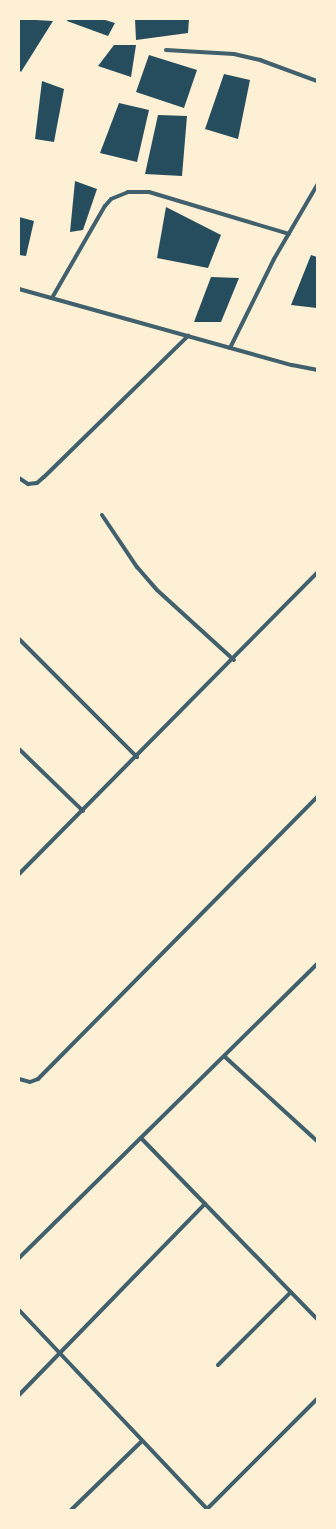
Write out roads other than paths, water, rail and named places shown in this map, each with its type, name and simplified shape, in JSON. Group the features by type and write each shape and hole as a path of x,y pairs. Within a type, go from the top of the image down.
{"street":[{"path":"166,50 234,54 260,60 317,81"},
{"path":"230,348 289,234 317,185"},
{"path":"52,298 105,206 112,199 128,192 149,192 289,234"},
{"path":"20,290 230,348 317,370"},
{"path":"19,478 28,484 37,483 188,336"},
{"path":"102,515 137,566 157,590 234,660"},
{"path":"19,874 234,660 317,573"},
{"path":"19,639 137,756"},
{"path":"19,749 83,811"},
{"path":"19,1079 30,1082 38,1079 317,797"},
{"path":"19,1258 317,964"},
{"path":"224,1056 317,1141"},
{"path":"141,1138 317,1319"},
{"path":"19,1395 205,1204"},
{"path":"218,1365 290,1292"},
{"path":"19,1310 207,1510 317,1399"},
{"path":"71,1510 142,1441"}]}
